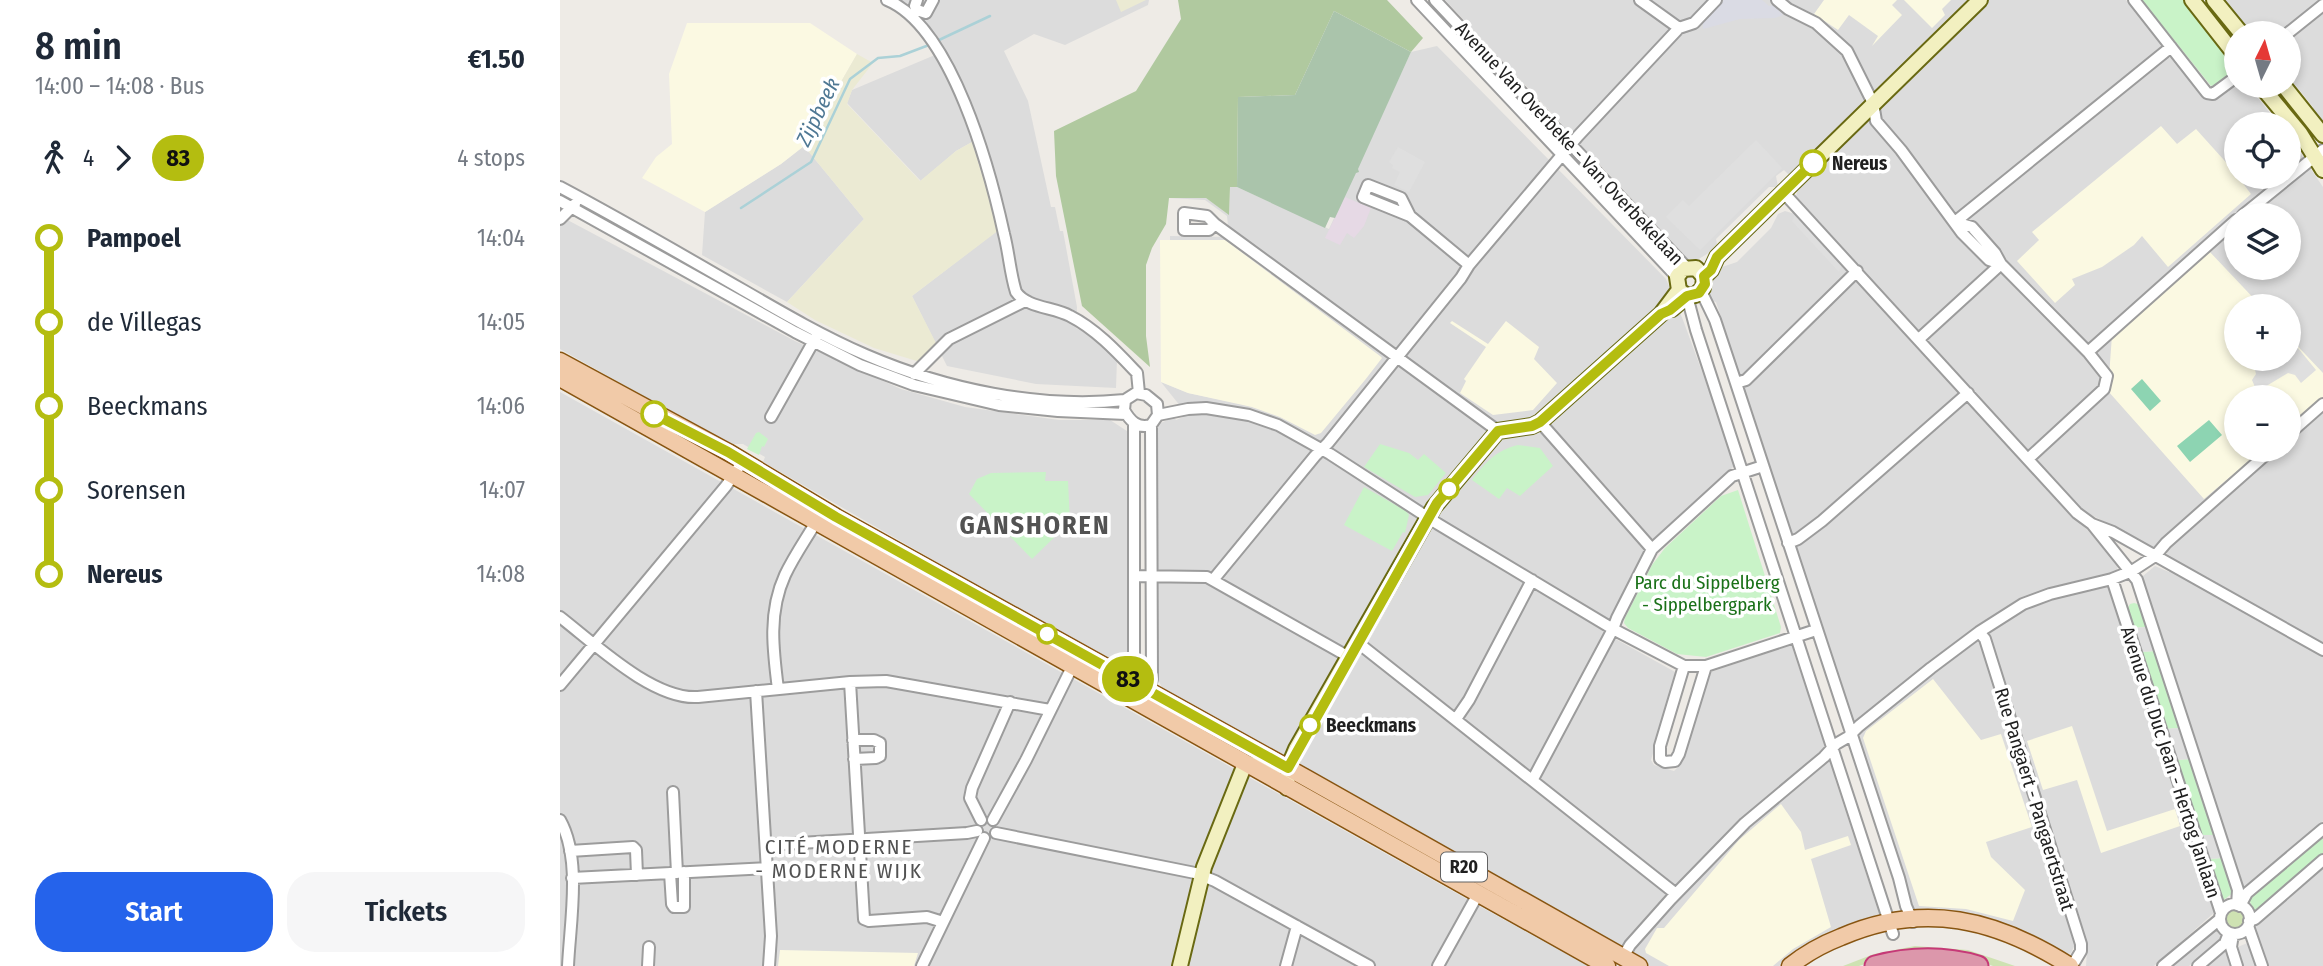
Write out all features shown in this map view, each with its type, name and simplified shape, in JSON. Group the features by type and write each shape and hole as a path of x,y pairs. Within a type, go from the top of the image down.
{"highway":[{"path":"1875,966 1892,961 1925,958 1978,966"}],"main road":[{"name":"R20","path":"560,361 743,461 1077,659 1288,768 1639,966"},
{"name":"R20","path":"560,378 816,522 1077,659"},
{"name":"R20","path":"1146,697 1245,764 1607,966"},
{"path":"1790,966 1832,940 1894,928 1911,920 1936,919 1969,922 2011,934 2071,966"}],"street":[{"path":"887,0 900,5 922,26 944,59 964,102 994,195 1016,292 1025,301 1070,316 1097,334 1137,373 1139,393"},
{"path":"917,0 917,10 926,13 933,0"},
{"name":"Avenue Van Overbeke - Van Overbekelaan","path":"1417,0 1561,156 1690,281 1692,316 1832,748 1894,928"},
{"name":"Avenue Van Overbeke - Van Overbekelaan","path":"1435,0 1571,144 1690,281 1714,320 1911,920"},
{"path":"1640,0 1679,28"},
{"path":"1213,580 1571,144 1679,28 1694,23 1716,0"},
{"path":"1777,0 1788,9 1816,23 1847,51 1873,103 1876,121 1962,233 1989,260 2001,264 2088,352 2107,376 2104,388 2029,458"},
{"path":"1287,788 1288,768 1429,516 1498,431 1532,426 1540,422 1665,312 1703,262 1717,257 1980,0"},
{"path":"2134,0 2207,93 2213,94 2224,85"},
{"path":"2192,0 2224,41"},
{"path":"2214,0 2231,21"},
{"path":"2301,23 2323,5"},
{"name":"Avenue Van Overbeke - Van Overbekelaan","path":"1442,26 1452,18"},
{"path":"1955,222 2171,47"},
{"path":"2271,98 2319,153 2323,170"},
{"path":"2294,98 2323,135"},
{"path":"2258,203 2319,153"},
{"path":"560,187 860,365 914,385 956,396 1028,409 1130,419"},
{"path":"1783,192 2077,513 2092,524 2113,532 2323,650"},
{"path":"560,219 573,208 579,197"},
{"path":"560,201 816,337 914,374 957,385 1031,398 1062,401 1125,400 1132,394 1139,393 1157,404 1158,415 1151,425 1152,679 1146,697"},
{"path":"1410,216 1469,265"},
{"path":"1215,224 1498,431"},
{"path":"2088,352 2224,231"},
{"path":"1919,339 2001,264"},
{"path":"1736,383 1746,380 1857,271"},
{"path":"914,374 949,339 1025,301"},
{"path":"1665,312 1692,316"},
{"path":"771,417 816,337"},
{"path":"1788,543 1822,521 1968,393"},
{"path":"1125,400 1124,410 1130,419 1140,426 1151,425"},
{"path":"2301,423 2323,404"},
{"path":"1158,415 1206,408 1249,415 1278,425 1613,629 1684,666 1706,666 1816,630"},
{"path":"1127,687 1134,662 1130,419"},
{"path":"1540,422 1653,549"},
{"path":"560,685 743,461"},
{"path":"1623,957 1630,945 1676,894 1745,823 1832,748 1979,632 2023,604 2132,571 2155,555 2257,462"},
{"path":"1533,779 1653,549 1732,476 1763,466"},
{"path":"778,689 772,636 776,599 786,573 816,522"},
{"name":"Avenue du Duc Jean - Hertog Janlaan","path":"2092,524 2132,571 2238,890 2239,905"},
{"path":"1134,576 1207,577 1349,657"},
{"name":"Avenue du Duc Jean - Hertog Janlaan","path":"2112,579 2220,916"},
{"path":"1456,719 1469,700 1532,580"},
{"name":"Avenue du Duc Jean - Hertog Janlaan","path":"2122,610 2124,605 2133,600 2145,605"},
{"path":"560,617 641,679 660,690 680,696 698,697 850,681 886,681 1050,710"},
{"name":"Rue Pangaert - Pangaertstraat","path":"1979,632 1985,639 2081,944 2081,951 2071,966"},
{"path":"1357,642 1676,894"},
{"path":"922,966 984,827 1026,760 1077,659"},
{"path":"1684,666 1660,746 1660,759 1665,762 1675,761 1679,754 1706,666"},
{"path":"850,681 864,919 869,921 927,917 943,922"},
{"path":"756,691 771,936 769,966"},
{"path":"1010,702 970,798 984,827 992,836 996,833 1202,876 1369,966"},
{"path":"853,740 874,740 880,743 880,756 854,759"},
{"path":"1180,966 1202,876 1245,764 1288,768"},
{"path":"673,792 677,873"},
{"path":"560,820 568,834 572,878 565,922 568,966"},
{"path":"766,845 967,834 984,827"},
{"path":"2163,966 2220,916 2225,908 2239,905 2247,893 2323,829"},
{"path":"570,851 633,847 636,850 637,875"},
{"path":"2220,916 2221,925 2231,934 2239,934 2323,860"},
{"path":"572,878 767,867"},
{"path":"1438,966 1478,894"},
{"path":"2239,905 2245,909 2262,966"},
{"path":"1286,966 1297,926"},
{"path":"2198,966 2225,943 2231,934"},
{"path":"2231,934 2231,947 2237,966"},
{"path":"648,966 649,947"}],"shaded area":[{"path":"895,0 1149,0 1148,5 1065,45 1034,34 1004,51 1028,101 1051,207 1055,207 1060,231 1063,231 1077,307 1076,328 1099,340 1117,359 1116,388 1036,384 947,366 912,296 998,230 972,142 956,151 921,181 847,103 852,90 942,52"},
{"path":"1445,0 2126,0 2160,42 2159,50 2165,57 2173,58 2206,100 2212,100 2224,90 2224,98 2258,98 2269,112 2224,112 2224,189 2301,189 2301,155 2323,187 2323,821 2263,872 2263,876 2242,889 2142,580 2155,566 2169,572 2174,562 2167,556 2168,535 2152,549 2080,509 2074,516 2118,562 2117,571 2107,583 2112,589 2110,592 2210,900 2214,902 2216,911 2154,966 2086,966 2085,942 2075,944 2071,953 2064,955 2037,937 1990,918 1947,910 1915,913 1907,897 1909,893 1869,770 1857,742 1856,722 1851,721 1787,527 1789,524 1745,392 1742,391 1716,302 1711,301 1706,293 1710,278 1719,268 1737,262 1771,228 1778,214 1785,211 1795,214 1803,207 1796,196 1799,185 1784,170 1776,176 1778,187 1769,187 1716,239 1717,244 1707,254 1697,260 1688,259"},
{"path":"1724,0 1762,0 1769,6 1774,5 1783,15 1775,18 1740,19 1703,29 1703,21"},
{"path":"1824,0 1897,0 1892,5 1902,15 1872,46 1878,36 1849,15 1838,30 1814,14"},
{"path":"1904,0 1951,0 1942,9 1945,15 1932,28"},
{"path":"2225,0 2323,0 2323,124 2301,92 2301,21 2240,21"},
{"path":"687,23 810,23 857,54 804,146 781,164 705,212 642,178 656,157 672,144 669,74"},
{"path":"1437,46 1666,279 1683,320 1736,464 1647,552 1603,632 1677,673 1651,760 1654,765 1674,771 1680,765 1711,672 1777,650 1778,646 1788,643 1795,646 1793,650 1838,777 1835,779 1882,915 1865,923 1861,920 1832,931 1779,966 1650,966 1613,946 1611,941 1310,772 1271,753 1163,690 1157,677 1157,429 1161,423 1174,417 1176,420 1183,417 1181,407 1161,382 1188,393 1267,411 1300,426 1381,358 1225,240 1170,240 1170,236 1230,237 1234,231 1228,225 1227,216 1205,200 1169,198 1206,198 1229,214 1230,186 1237,187 1329,229 1411,52"},
{"path":"2161,126 2177,144 2196,129 2224,160 2224,189 2247,189 2251,194 2241,203 2224,203 2224,218 2168,267 2142,236 2134,245 2102,267 2072,279 2075,285 2055,303 2017,261 2039,240 2032,232"},
{"path":"1756,140 1782,168 1700,250 1666,217 1683,200 1689,206"},
{"path":"804,146 864,219 787,302 702,255 705,212 781,164"},
{"path":"1398,147 1425,162 1409,192 1394,185 1400,172 1392,168 1393,165 1389,162"},
{"path":"1345,197 1371,208 1364,226 1354,238 1347,233 1340,245 1325,238"},
{"path":"1795,214 1842,264 1839,272 1792,221"},
{"path":"560,216 795,341 901,389 965,407 1059,420 1110,420 1130,433 1130,646 1125,669 763,462 765,457 743,444 729,444 560,349"},
{"path":"1160,240 1225,240 1382,358 1321,433 1315,435 1280,417 1252,407 1188,393 1161,382"},
{"path":"2208,250 2224,267 2224,280 2236,280 2250,294 2224,294 2224,371 2301,371 2301,350 2323,373 2323,397 2301,416 2301,385 2224,385 2224,462 2248,462 2204,499 2108,391 2112,335"},
{"path":"1452,321 1488,344 1506,321 1539,347 1534,359 1557,383 1533,410 1493,415 1460,393 1466,381 1464,379 1486,347 1450,323"},
{"path":"2301,352 2316,370 2301,383 2295,375 2288,373 2268,385 2254,385 2252,380 2255,371 2301,371"},
{"path":"560,392 1481,907 1588,966 560,966"},
{"path":"2148,627 2156,651 2139,652 2131,628"},
{"path":"1933,679 1981,740 2001,734 2032,827 1986,842 1991,857 2025,890 2013,921 1966,909 1919,906 1863,738 1866,731"},
{"path":"2072,726 2107,831 2175,809 2180,826 2101,853 2077,780 2043,790 2027,741"},
{"path":"2181,728 2191,759 2174,760 2164,729"},
{"path":"1781,804 1801,832 1805,850 1848,836 1851,845 1811,859 1831,927 1793,949 1773,966 1669,966 1646,953 1645,949 1657,928 1664,928 1739,840"},
{"path":"2199,835 2215,835 2223,858 2207,859"},
{"path":"2323,866 2323,966 2268,966 2253,926"},
{"path":"2217,926 2222,940 2215,947 2212,946 2189,966 2172,966"},
{"path":"2250,942 2258,966 2241,966 2235,948"},
{"path":"2224,949 2232,966 2207,966 2211,959"},
{"path":"780,950 918,953 914,966 778,966"}],"green space":[{"path":"1116,0 1146,0 1121,12"},
{"path":"1178,0 1387,0 1423,38 1411,52 1334,11 1295,95 1238,97 1237,187 1230,187 1229,215 1206,198 1169,198 1166,224 1146,265 1146,336 1150,367 1082,306 1056,176 1054,131 1136,91 1181,19"},
{"path":"2142,0 2184,0 2224,51 2224,78 2211,86"},
{"path":"1334,11 1411,52 1358,169 1359,172 1356,173 1335,218 1330,217 1325,228 1237,187 1238,97 1295,95"},
{"path":"1459,32 1555,133 1550,138 1455,35"},
{"path":"857,54 873,63 852,90 847,104 920,181 956,151 972,142 999,230 912,296 937,345 920,362 874,348 815,320 787,302 864,219 804,146"},
{"path":"2142,379 2161,401 2150,411 2131,389"},
{"path":"2209,420 2222,435 2190,462 2177,446"},
{"path":"759,432 768,439 759,455 747,449"},
{"path":"1380,444 1409,453 1418,460 1424,454 1446,473 1428,495 1415,497 1364,467"},
{"path":"1518,445 1540,448 1553,466 1520,496 1507,488 1499,499 1472,480 1492,458 1503,450"},
{"path":"1046,472 1045,481 1068,481 1070,522 1032,559 969,494 977,479 991,473"},
{"path":"1364,487 1409,515 1405,533 1403,532 1392,551 1344,525"},
{"name":"Parc du Sippelberg - Sippelbergpark","path":"1738,490 1781,627 1780,633 1706,657 1677,654 1628,628 1624,623 1625,618 1652,565 1665,548 1721,496"},
{"path":"2130,604 2141,605 2148,627 2131,628 2126,611"},
{"path":"2156,651 2181,728 2164,729 2139,652"},
{"path":"2191,759 2215,835 2199,835 2174,760"},
{"path":"2323,833 2323,854 2254,913 2248,896"},
{"path":"2223,858 2234,892 2221,902 2207,859"},
{"path":"2234,909 2241,912 2244,919 2241,926 2234,929 2227,926 2224,919 2227,912"},
{"path":"1915,946 1968,950 2015,966 1993,966 1980,961 1877,960 1859,966 1843,966 1874,954"}],"waterway":[{"name":"Zijpbeek","path":"939,40 990,16"},
{"name":"Zijpbeek","path":"741,208 811,162 850,79 878,58 900,56 929,45"}],"bus line":[{"name":"83","path":"654,414 728,452 836,517 1288,768 1434,507 1485,445 1498,431 1532,426 1540,422 1661,314 1687,296 1699,293 1705,284 1704,276 1711,270 1717,257 1813,163"}],"place":[{"name":"Nereus","path":"1813,163"},
{"name":"Beeckmans","path":"1310,725"}],"district":[{"name":"GANSHOREN","path":"1035,525"},
{"name":"CITÉ MODERNE - MODERNE WIJK","path":"839,859"}]}
